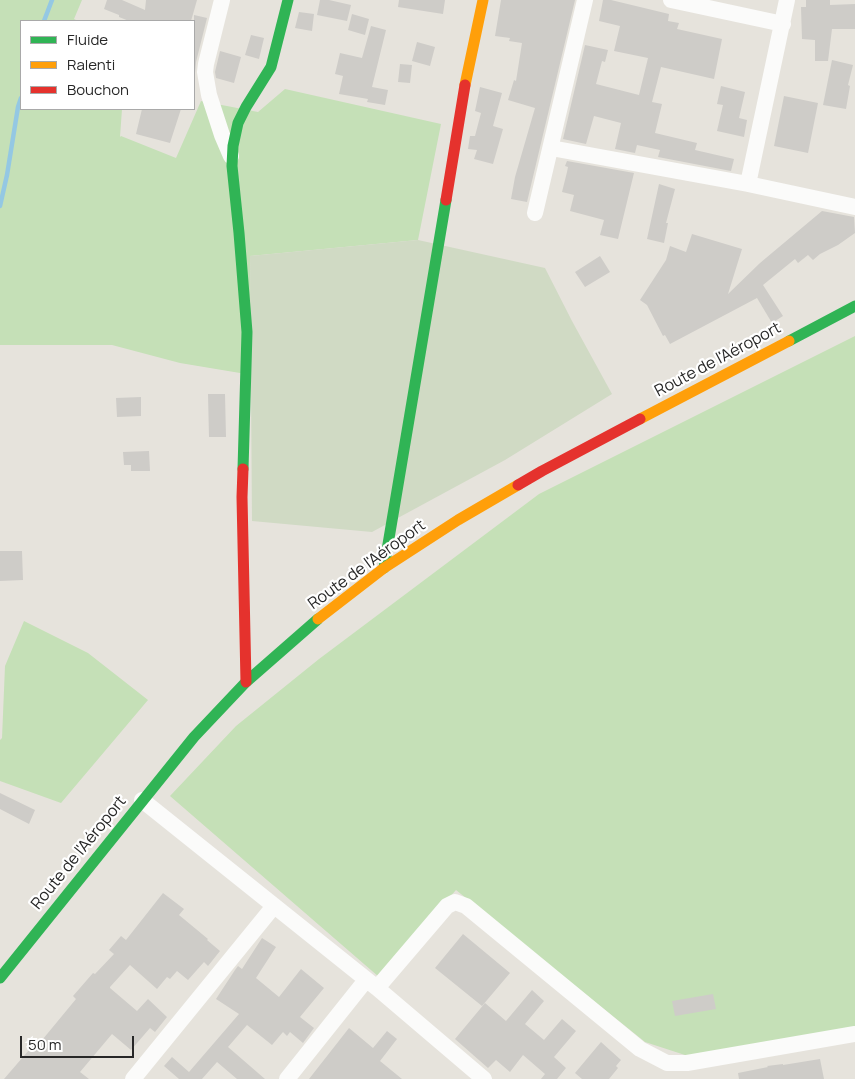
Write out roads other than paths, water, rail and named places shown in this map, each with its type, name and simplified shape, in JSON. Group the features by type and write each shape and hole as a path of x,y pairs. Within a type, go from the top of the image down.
{"street":[{"path":"222,0 205,72 212,103 232,158"},
{"path":"246,682 242,497 247,332 232,166 232,146 238,123 246,106 271,67 288,0"},
{"path":"384,568 464,91 483,0"},
{"path":"535,213 585,0"},
{"path":"671,0 783,24"},
{"path":"748,184 787,0"},
{"path":"551,148 748,184 855,207"},
{"name":"Route de l'Aéroport","path":"0,978 194,737 246,682 308,627 384,568 458,520 542,470 855,306"},
{"path":"142,800 372,984 484,1079"},
{"path":"286,1079 372,984 448,906 455,902 466,906 640,1049 667,1063 688,1063 855,1034"},
{"path":"133,1079 274,906"}],"waterway":[{"path":"44,20 52,0"},
{"path":"0,206 20,101"}]}
